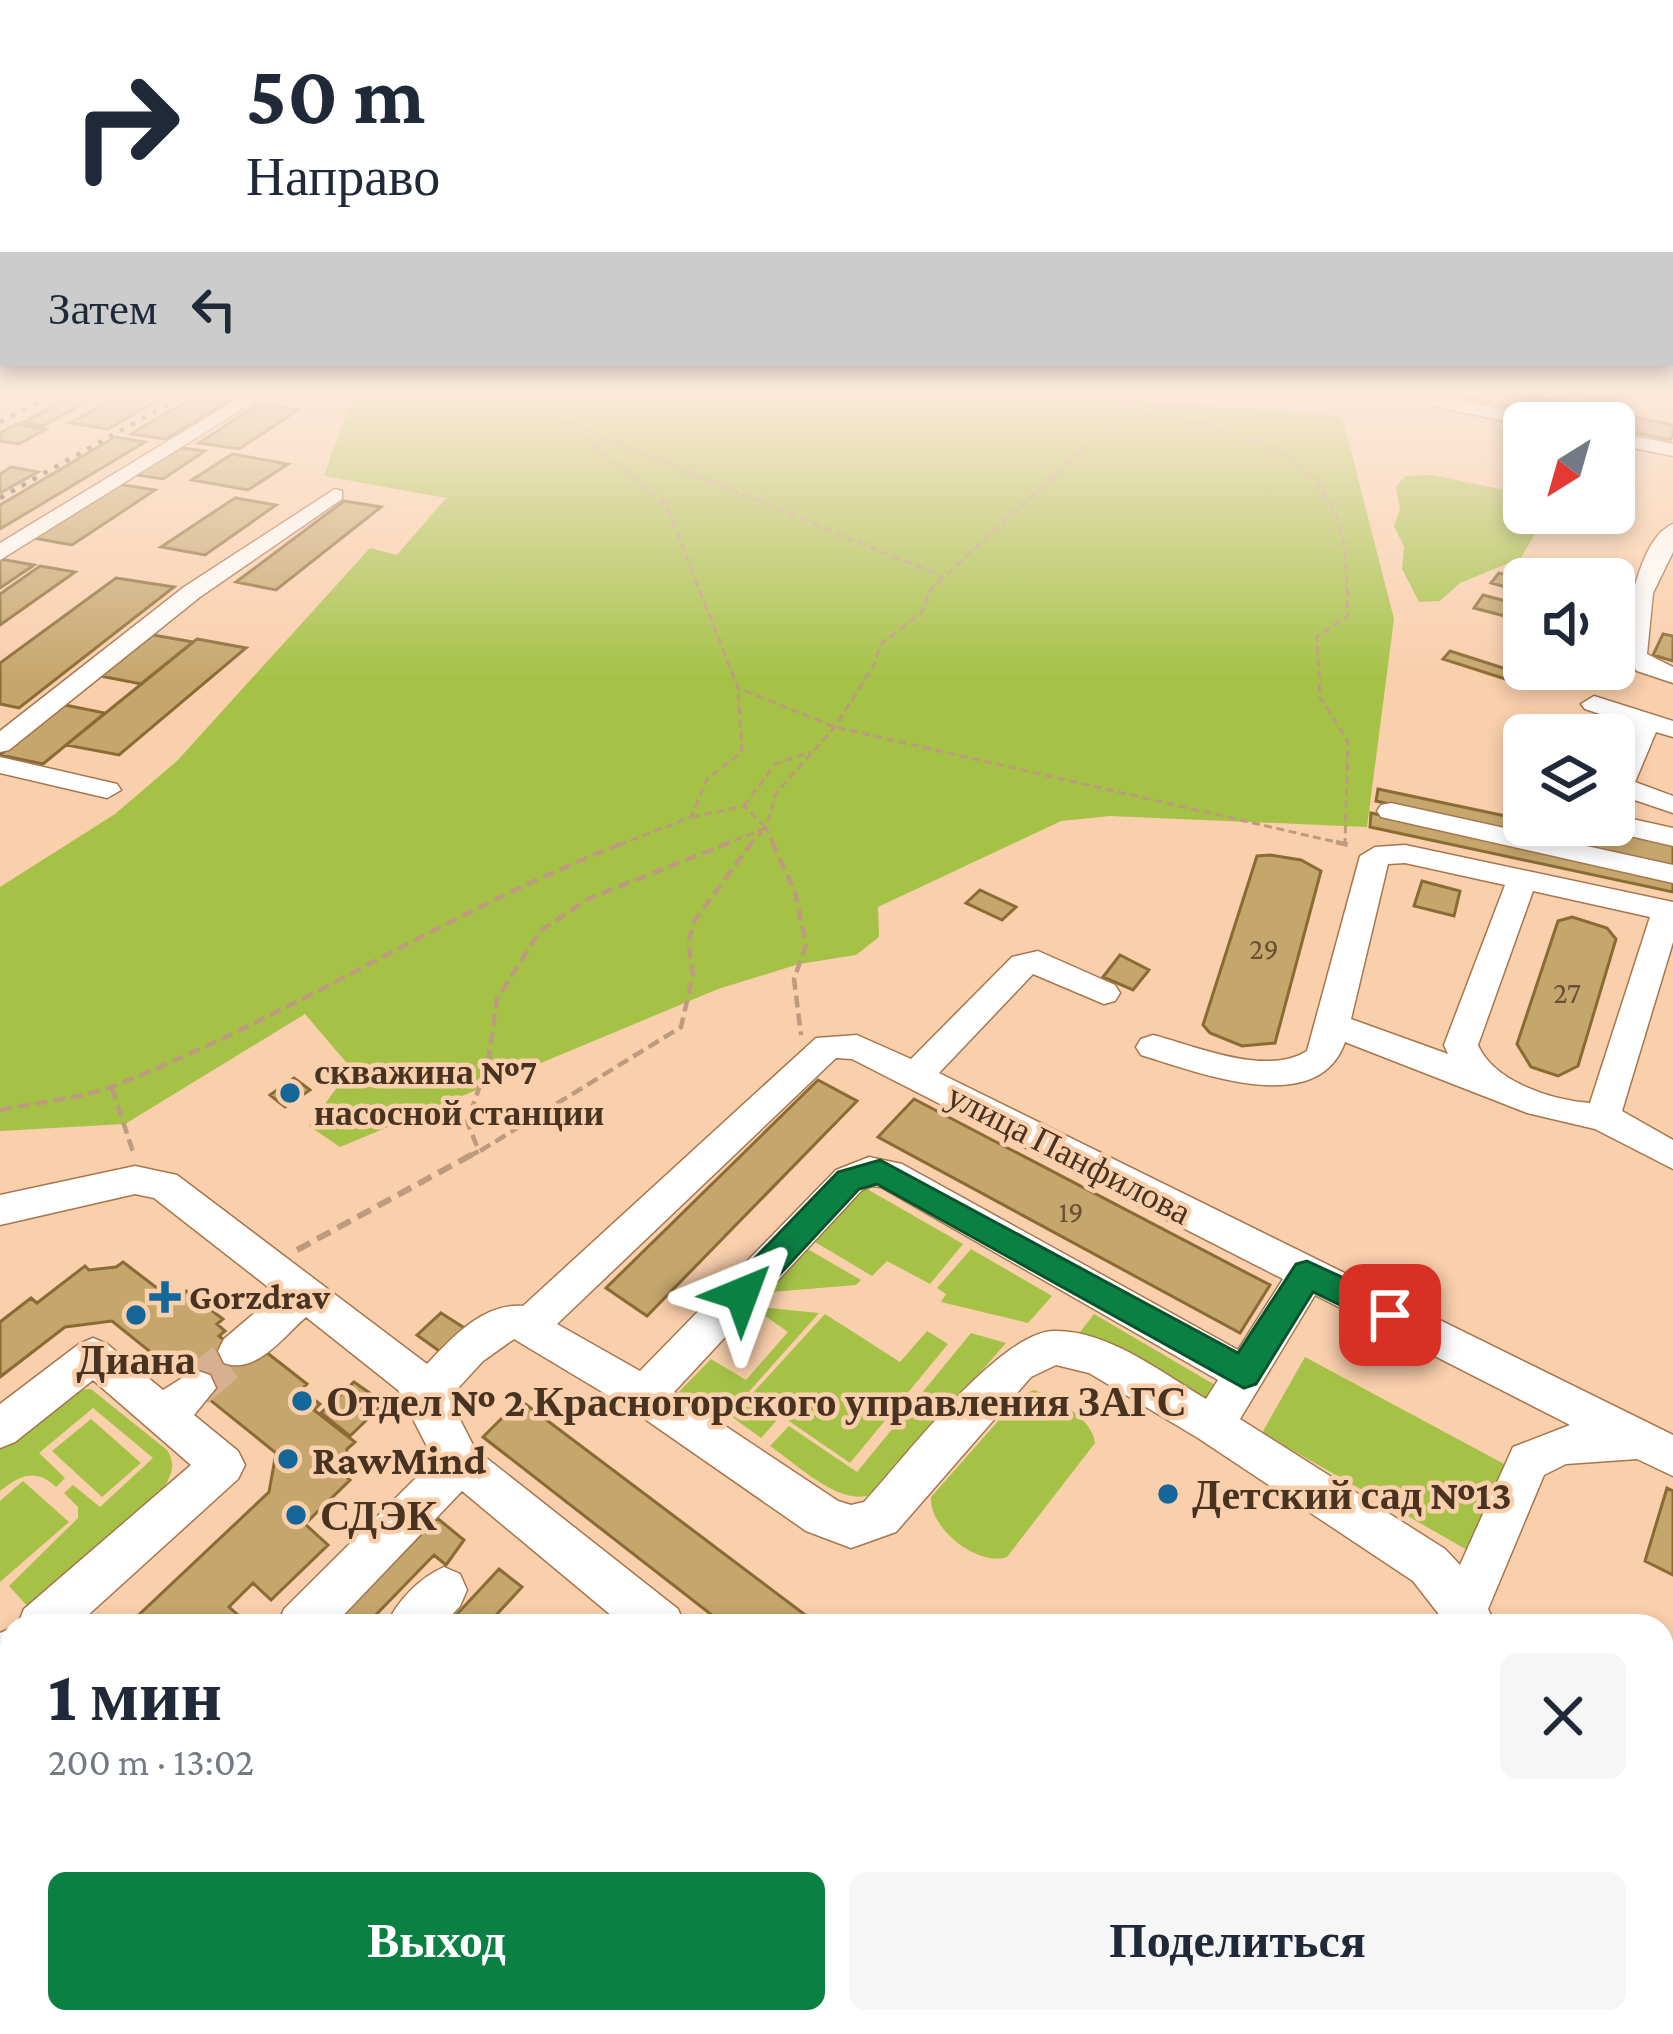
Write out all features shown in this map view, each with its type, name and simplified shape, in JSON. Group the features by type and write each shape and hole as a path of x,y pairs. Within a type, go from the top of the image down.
{"street":[{"path":"0,554 103,490"},
{"path":"0,744 192,592 335,495"},
{"path":"1673,531 1640,593 1635,656 1646,667 1673,675"},
{"path":"1594,704 1661,725 1635,760"},
{"path":"0,764 107,790"},
{"path":"1635,791 1673,805"},
{"path":"1390,811 1673,874"},
{"path":"1635,829 1673,837"},
{"path":"1154,1047 1269,1074 1302,1073 1322,1058 1375,856 1405,854 1670,911 1603,1116"},
{"path":"1492,1083 1474,1071 1462,1046 1523,878"},
{"path":"916,1077 1023,965 1038,962 1104,993"},
{"path":"1333,1025 1573,1114 1603,1116 1636,1139 1673,1154"},
{"name":"улица Панфилова","path":"530,1325 828,1046 857,1048 1656,1448"},
{"path":"644,1395 849,1180 869,1172 889,1174 1244,1373"},
{"path":"0,1210 154,1180 427,1392 446,1443 460,1463 646,1614"},
{"path":"1213,1424 1307,1274"},
{"path":"238,1352 305,1294"},
{"path":"427,1392 493,1330 506,1322 530,1325 644,1395 822,1516 847,1527 870,1525 880,1517 1016,1364 1034,1352 1083,1351 1213,1424 1429,1565 1447,1581 1466,1614"},
{"path":"0,1429 93,1356 179,1402 223,1465 55,1614"},
{"path":"1470,1614 1528,1461 1562,1445 1656,1448"},
{"path":"313,1614 460,1463"},
{"path":"421,1614 444,1590"}],"path":[{"path":"649,490 666,504 738,688 742,752 707,779 691,817"},
{"path":"730,490 943,578"},
{"path":"265,1262 302,1249 479,1151 681,1027 693,975 688,942 695,920 741,853 766,828 776,793 835,727 875,664 880,645 922,612 931,590 1035,490"},
{"path":"1319,490 1337,518 1348,616 1317,638 1320,697 1348,742 1345,842"},
{"path":"738,688 835,727 1345,842 1375,856"},
{"path":"0,1110 112,1087 351,976 528,880 691,817 744,806 776,764 813,752"},
{"path":"744,806 766,828 795,892 806,945 794,980 805,1067"},
{"path":"479,1151 467,1122 488,1063 497,998 540,931 588,899 766,828"},
{"path":"85,1190 136,1154 112,1087"}],"green space":[{"path":"401,490 1361,490 1394,619 1367,827 1110,816 1061,821 878,907 879,937 856,955 799,964 718,989 340,1147 309,1126 351,1068 305,1014 125,1124 0,1131 0,887 115,814 177,761 370,548 397,555 446,498"},
{"path":"1397,490 1503,490 1503,534 1535,534 1521,558 1503,558 1503,565 1460,583 1440,601 1419,602 1402,569 1404,547 1394,526 1400,509"},
{"path":"867,1189 963,1244 930,1284 887,1261 872,1276 810,1239 856,1192"},
{"path":"804,1247 861,1280 856,1285 760,1293"},
{"path":"971,1249 1052,1296 1028,1323 941,1302 946,1294 937,1288"},
{"path":"751,1306 819,1313 746,1395 778,1419 761,1438 713,1403 697,1418 674,1397 711,1359 746,1380 788,1332"},
{"path":"825,1314 900,1362 927,1331 948,1344 850,1463 751,1395"},
{"path":"1094,1314 1215,1385 1207,1406 1077,1336"},
{"path":"971,1333 1006,1343 873,1494 860,1497 833,1490 770,1446 789,1426 857,1472"},
{"path":"1305,1357 1506,1465 1469,1551 1262,1433"},
{"path":"91,1389 167,1450 171,1473 164,1488 31,1610 9,1586 78,1518 78,1507 64,1493 73,1485 100,1507 153,1458 93,1408 39,1453 65,1478 56,1487 42,1477 28,1476 0,1491 0,1445 77,1390"},
{"path":"1034,1390 1081,1418 1095,1443 1007,1557 982,1556 946,1532 932,1509 931,1497 1021,1395"},
{"path":"91,1419 141,1463 102,1497 52,1451"},
{"path":"23,1481 69,1522 0,1582 0,1501"}],"building":[{"path":"26,490 65,490 0,529 0,505"},
{"path":"108,490 155,490 72,545 33,538"},
{"path":"235,498 276,505 205,555 161,547"},
{"path":"344,501 381,507 276,590 236,582"},
{"path":"0,559 34,565 0,588"},
{"path":"40,566 75,572 0,625 0,594"},
{"path":"1499,573 1503,574 1503,586 1491,583"},
{"path":"116,578 174,587 19,708 0,704 0,663"},
{"path":"1483,595 1503,600 1503,616 1474,608"},
{"path":"1663,634 1673,636 1673,661 1653,655"},
{"path":"153,635 193,642 141,684 100,676"},
{"path":"197,639 246,648 119,755 66,745"},
{"path":"1450,651 1503,668 1503,678 1443,659"},
{"path":"60,704 105,713 43,764 0,755"},
{"path":"1378,789 1503,815 1503,829 1376,801"},
{"path":"1371,813 1503,842 1503,846 1673,880 1673,892 1370,827"},
{"path":"1635,834 1673,842 1673,866 1582,846 1635,846"},
{"path":"1257,856 1301,860 1321,871 1275,1043 1242,1046 1210,1033 1203,1025"},
{"path":"1422,881 1460,891 1454,916 1414,906"},
{"path":"980,890 1016,907 1002,920 966,903"},
{"path":"1572,917 1607,928 1616,939 1578,1066 1558,1076 1531,1067 1517,1044 1558,921"},
{"path":"1120,955 1149,970 1133,990 1103,977"},
{"name":"скважина №7 насосной станции","path":"294,1078 310,1090 285,1107 270,1095"},
{"path":"818,1080 857,1101 647,1316 606,1288"},
{"path":"914,1099 1270,1285 1240,1333 878,1137"},
{"path":"123,1262 157,1288 163,1283 180,1296 186,1291 223,1319 217,1324 225,1331 219,1336 245,1357 266,1352 307,1384 301,1390 320,1404 314,1410 355,1442 347,1449 344,1475 350,1480 305,1524 328,1545 271,1600 253,1583 229,1607 237,1614 140,1614 269,1492 276,1453 112,1321 65,1327 0,1377 0,1322 31,1298 37,1303 85,1266 89,1270"},
{"path":"441,1313 474,1334 449,1358 417,1335"},
{"path":"354,1382 384,1403 350,1436 321,1413"},
{"path":"520,1400 804,1614 711,1614 483,1437"},
{"path":"1667,1488 1673,1491 1673,1575 1645,1561"},
{"path":"437,1518 464,1540 446,1565 434,1555 377,1614 343,1614"},
{"path":"499,1569 522,1587 497,1614 457,1614"}],"tunnel":[{"path":"195,1388 238,1351"}],"railway":[{"path":"0,498 14,490"}],"place":[{"name":"скважина №7 насосной станции","path":"290,1093"},
{"name":"Gorzdrav","path":"165,1297"},
{"name":"Диана","path":"136,1315"},
{"name":"Отдел № 2 Красногорского управления ЗАГС","path":"302,1401"},
{"name":"RawMind","path":"288,1459"},
{"name":"Детский сад №13","path":"1168,1494"},
{"name":"СДЭК","path":"296,1515"}],"route":[{"path":"742,1294 849,1180 880,1172 1244,1373 1307,1274 1390,1315"}]}
